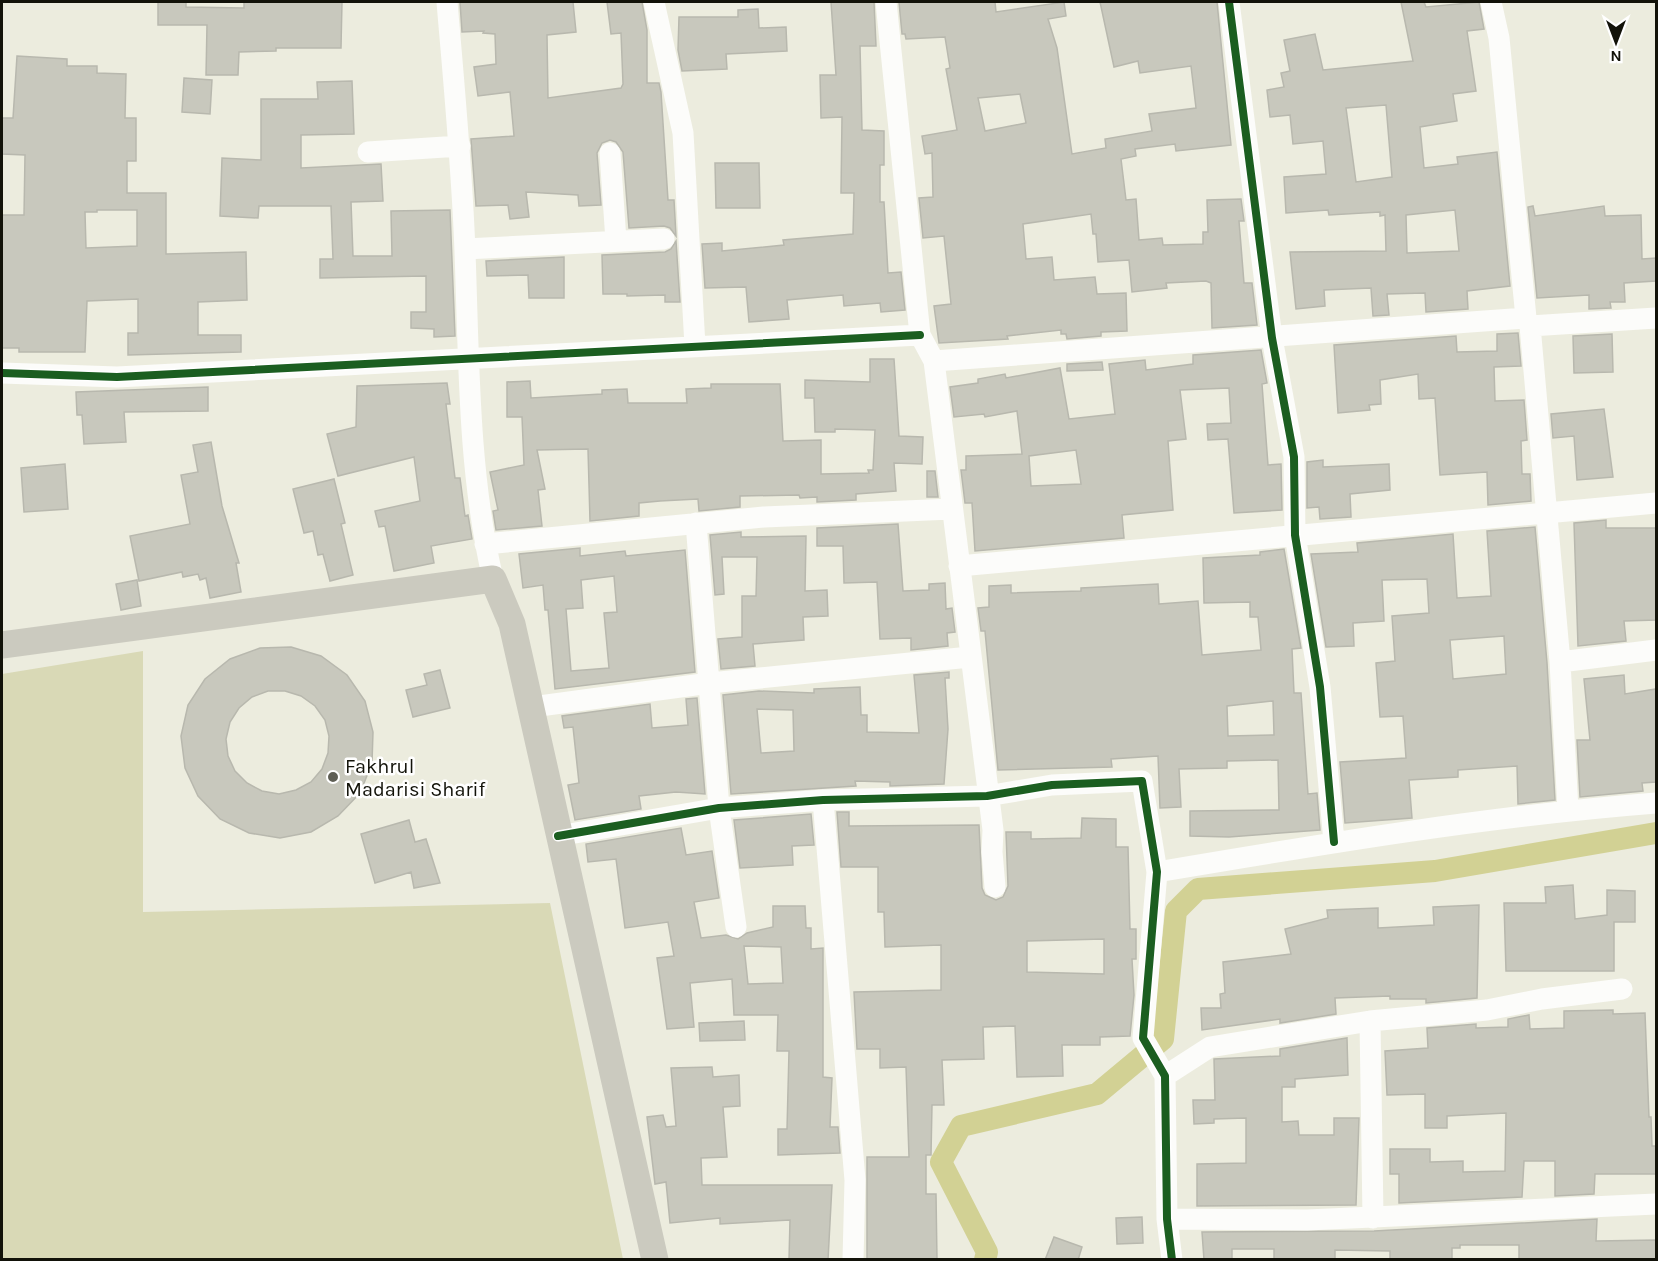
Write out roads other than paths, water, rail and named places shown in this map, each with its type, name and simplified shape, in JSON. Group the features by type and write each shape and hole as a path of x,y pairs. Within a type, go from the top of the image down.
{"main road":[{"path":"2,645 493,579 512,624 532,707 558,836 655,1260"}],"street":[{"path":"447,2 459,146 468,360 485,544 493,579"},
{"path":"654,2 683,134 695,346"},
{"path":"886,2 920,335 934,361 993,830 995,887"},
{"path":"1229,2 1272,338 1294,457 1294,536 1320,687 1334,842"},
{"path":"1491,2 1499,38 1548,514 1560,662 1568,810"},
{"path":"368,152 459,146"},
{"path":"610,153 616,241"},
{"path":"465,249 664,239"},
{"path":"934,361 1528,322 1656,318"},
{"path":"2,373 117,377 920,335"},
{"path":"959,566 1656,503"},
{"path":"485,544 696,523 952,509"},
{"path":"696,523 711,683 719,808 736,927"},
{"path":"1560,662 1656,650"},
{"path":"532,707 711,683 970,657"},
{"path":"558,836 719,808 823,800 987,796 1052,785 1142,781 1157,872 1143,1038 1165,1076 1167,1219 1172,1260"},
{"path":"823,800 855,1180 853,1260"},
{"path":"1157,872 1334,842 1568,810 1656,803"},
{"path":"1165,1076 1210,1047 1370,1021 1487,1010 1542,999 1622,989"},
{"path":"1370,1021 1373,1218"},
{"path":"1167,1219 1373,1218 1656,1204"}],"waterway":[{"path":"985,1260 987,1252 941,1162 961,1126 1097,1094 1163,1039 1176,911 1198,889 1435,871 1656,833"}],"place":[{"name":"Fakhrul Madarisi Sharif","path":"333,777"}]}
